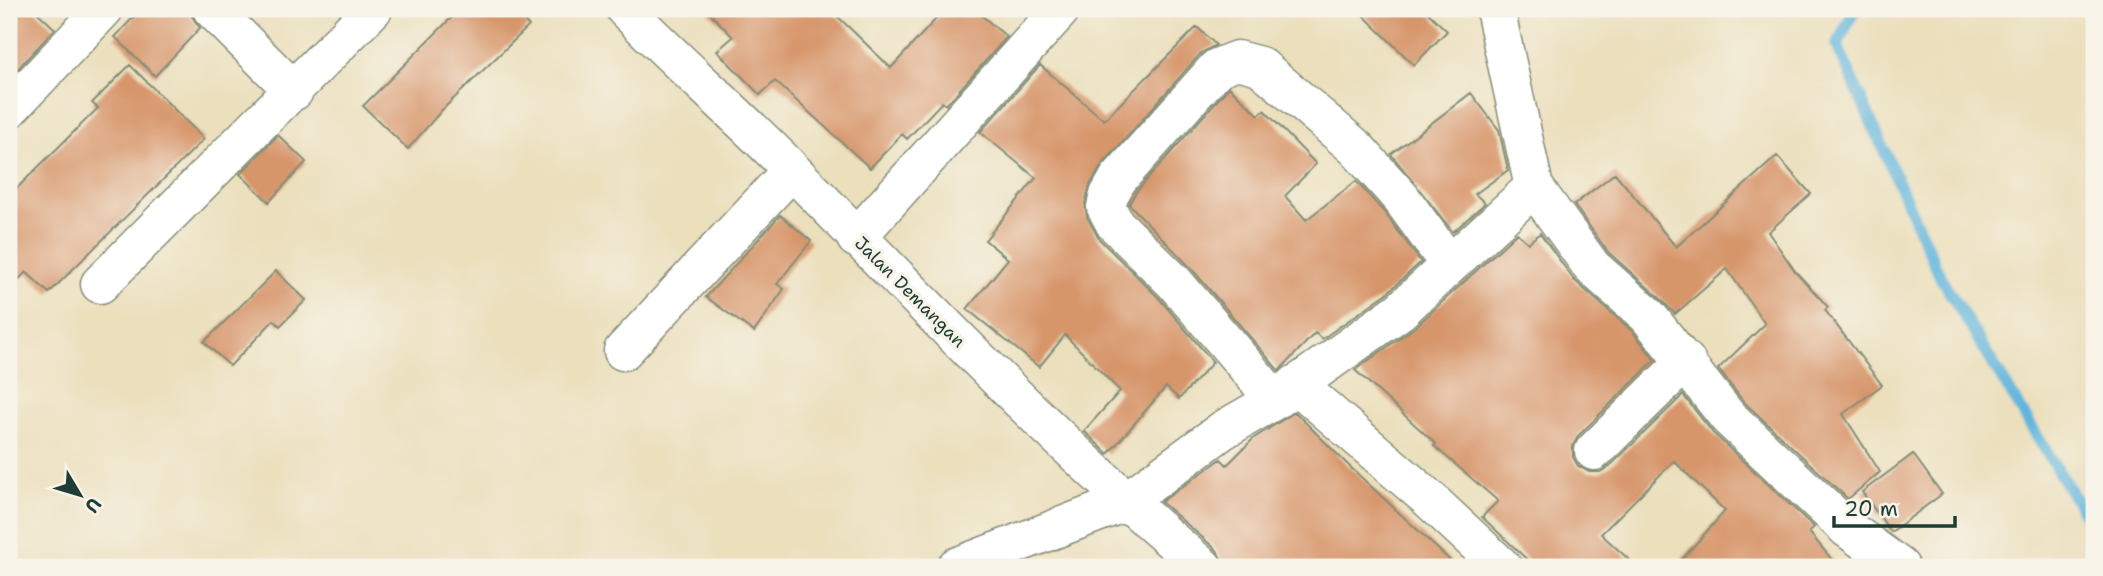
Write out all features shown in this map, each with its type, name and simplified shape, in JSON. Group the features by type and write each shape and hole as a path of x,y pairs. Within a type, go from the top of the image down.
{"street":[{"path":"9,109 104,9"},
{"path":"212,9 294,91"},
{"path":"100,284 373,9"},
{"path":"856,238 1061,9"},
{"path":"1495,9 1534,187 1592,267 1648,316 1728,417 1848,529 1900,567"},
{"name":"Jalan Demangan","path":"640,14 856,238 1125,502 1203,567"},
{"path":"1449,264 1401,198 1356,148 1260,66 1237,60 1217,68 1118,179 1108,195 1106,207 1115,224 1285,392 1428,498 1502,567"},
{"path":"623,351 792,170"},
{"path":"956,567 1125,502 1223,430 1285,392 1400,311 1534,187"},
{"path":"1594,451 1686,361"}],"building":[{"path":"9,9 34,9 55,29 9,78"},
{"path":"141,9 191,9 191,15 200,28 155,76 115,37"},
{"path":"460,9 513,9 529,26 441,111 408,149 363,106"},
{"path":"706,9 830,9 891,68 945,9 974,9 1007,37 946,105 942,102 907,139 902,134 870,168 775,81 760,95 717,51 733,37"},
{"path":"1357,9 1424,9 1447,31 1414,65"},
{"path":"1197,27 1216,45 1201,53 1102,165 1090,185 1085,203 1087,217 1099,239 1158,297 1213,362 1179,399 1166,387 1108,454 1084,431 1120,391 1065,335 1039,367 967,309 1008,259 985,240 1036,178 980,132 1040,65 1104,120"},
{"path":"130,65 204,139 49,293 26,272 9,290 9,196 98,108 92,103"},
{"path":"1229,87 1259,115 1264,110 1316,164 1285,196 1306,220 1356,181 1384,212 1421,262 1386,294 1322,339 1315,333 1279,371 1191,268 1129,204 1136,192"},
{"path":"1471,93 1499,130 1508,170 1475,194 1485,203 1453,232 1391,154"},
{"path":"278,135 306,162 269,202 240,174"},
{"path":"1777,156 1811,194 1768,232 1795,271 1828,307 1825,310 1882,385 1843,414 1880,472 1848,499 1744,402 1718,369 1765,324 1727,269 1675,314 1608,252 1574,205 1615,173 1676,247"},
{"path":"780,215 811,241 777,284 784,289 754,332 706,297"},
{"path":"1517,233 1528,243 1540,233 1574,280 1632,331 1655,360 1578,436 1573,446 1573,457 1578,466 1589,472 1600,472 1609,467 1683,395 1713,433 1814,527 1809,532 1838,567 1675,567 1725,511 1674,461 1601,534 1637,567 1535,567 1482,517 1498,501 1434,446 1436,444 1355,370 1415,327"},
{"path":"276,271 306,300 280,326 274,320 230,366 204,342"},
{"path":"1295,412 1457,567 1224,567 1217,550 1161,502 1221,459 1227,465 1254,438"},
{"path":"1913,454 1942,494 1891,532 1862,492"}],"waterway":[{"path":"1855,9 1837,45 1941,278 2094,530"}]}
